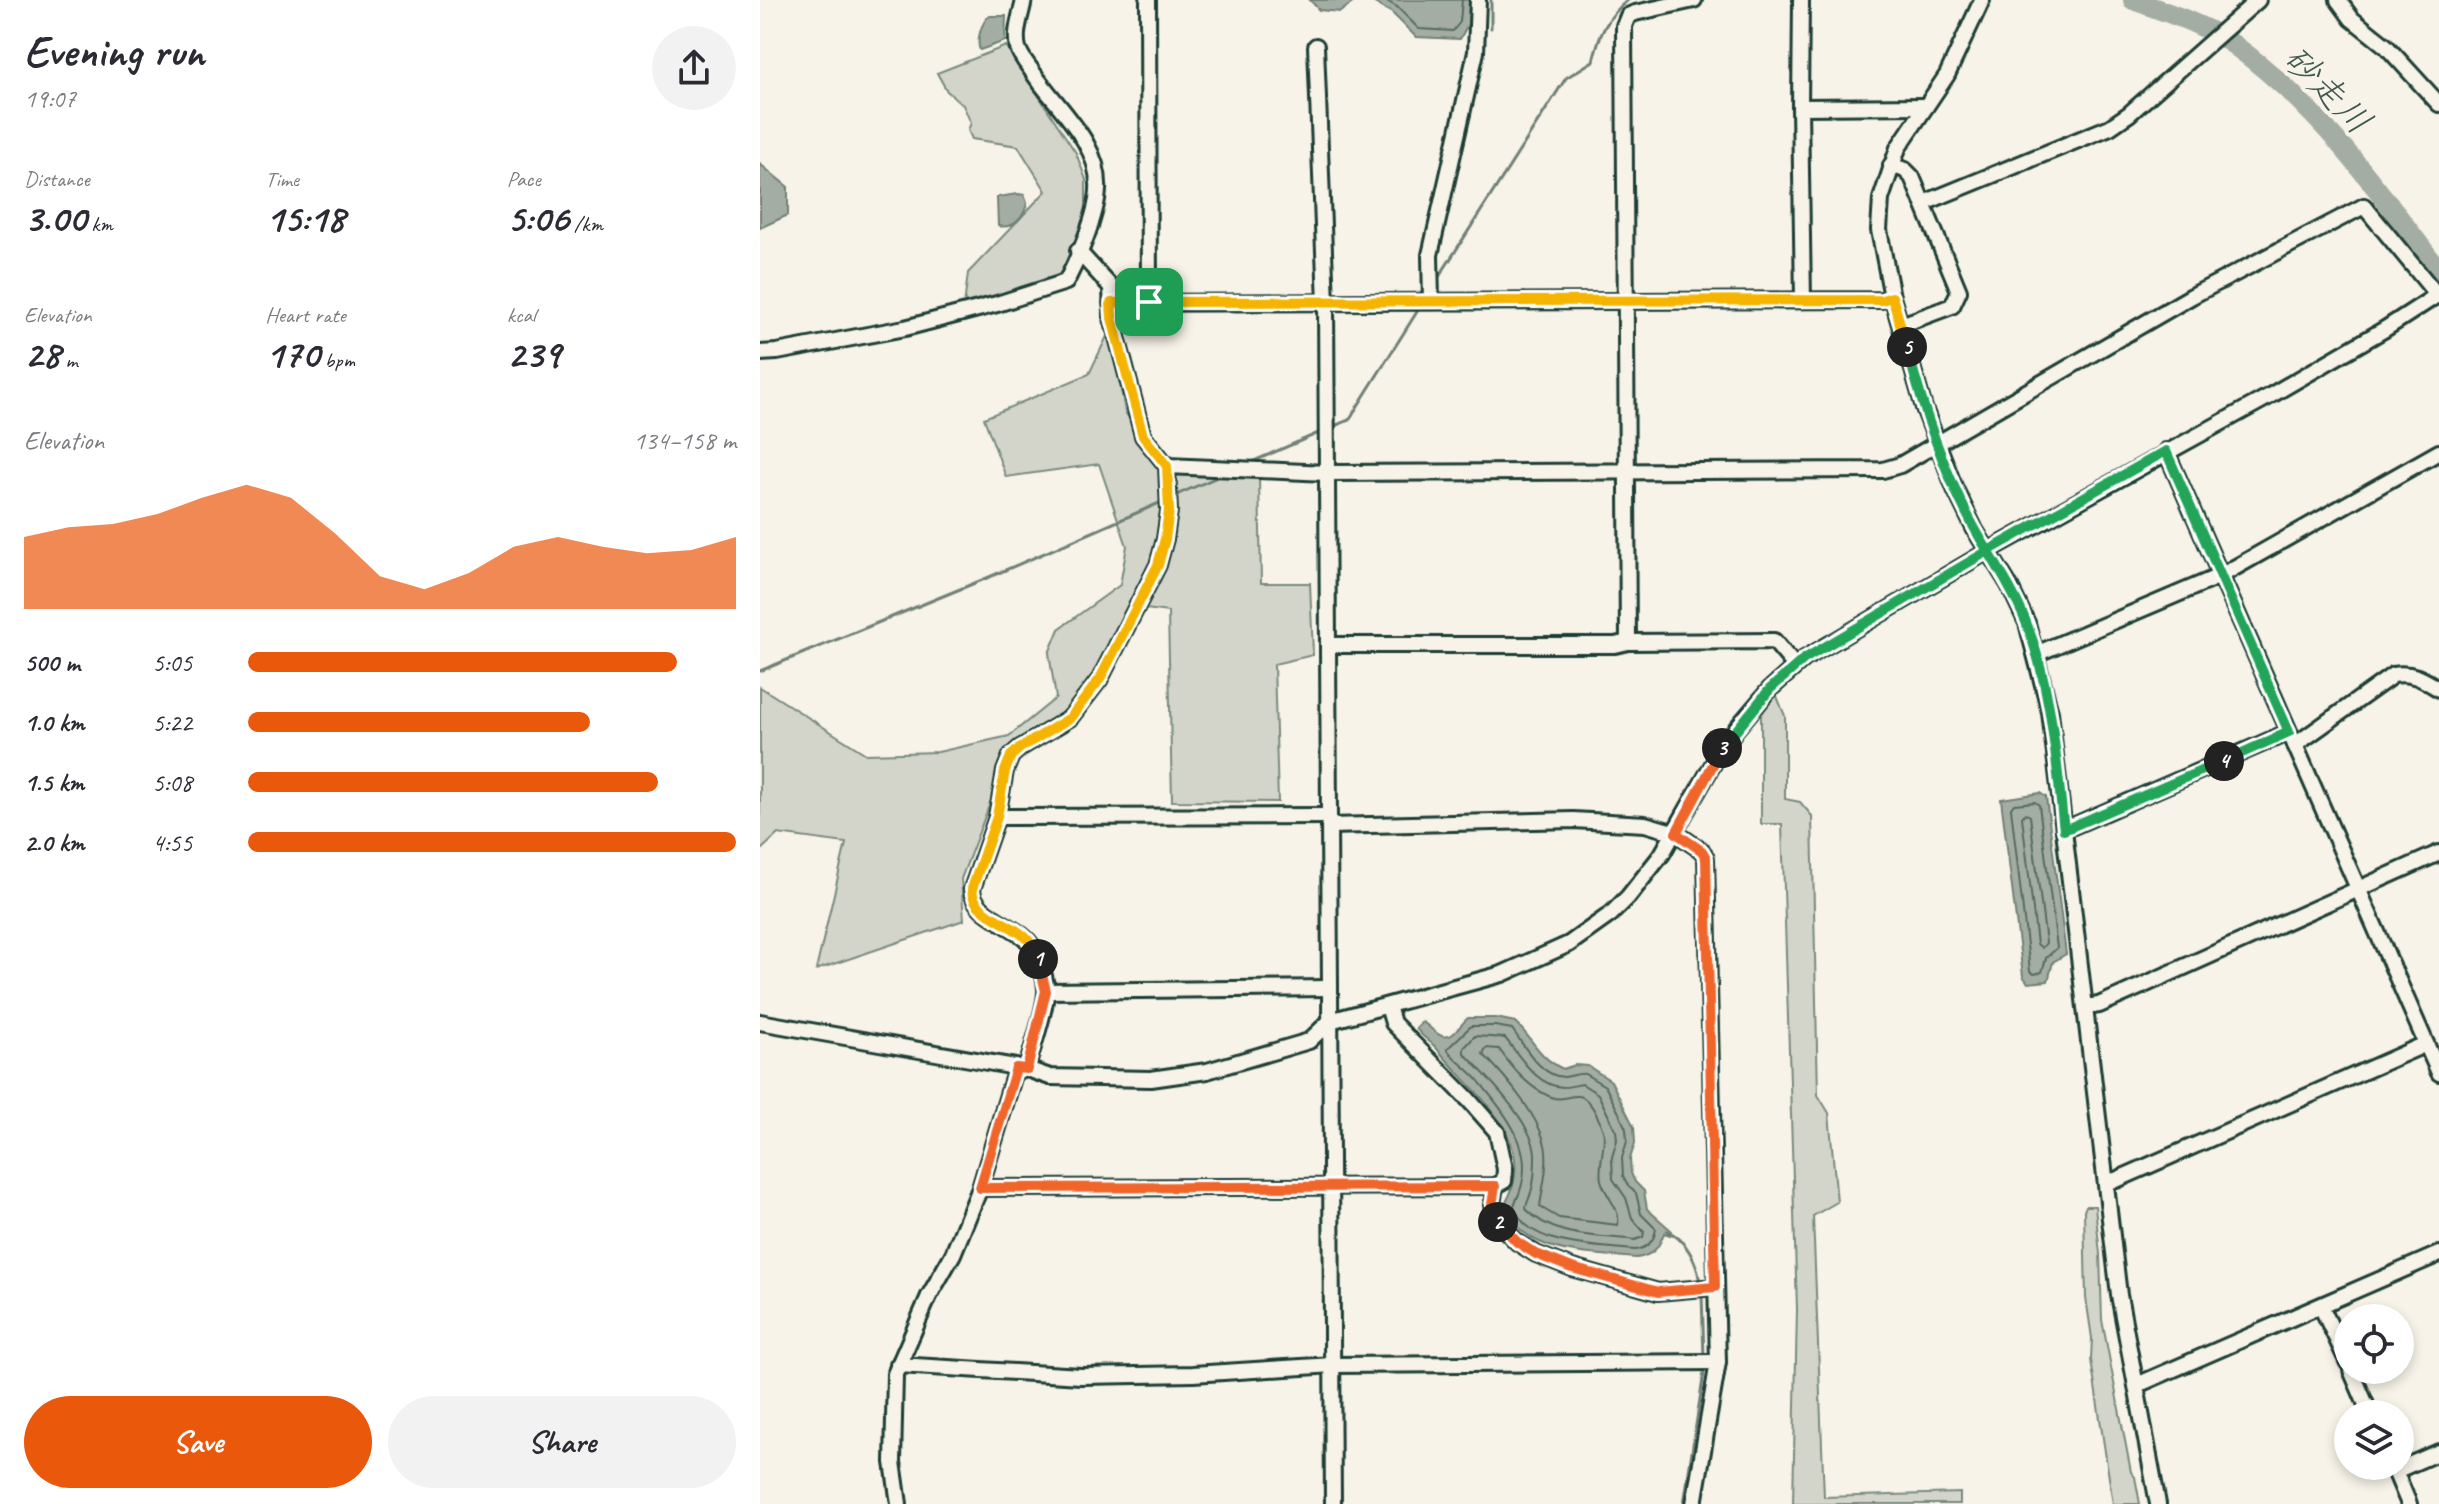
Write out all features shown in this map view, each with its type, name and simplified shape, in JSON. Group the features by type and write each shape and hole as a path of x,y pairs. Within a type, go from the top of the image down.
{"street":[{"path":"760,353 905,328 1060,285 1069,278 1095,211 1099,188 1097,174 1085,139 1052,100 1018,48 1017,32 1024,0"},
{"path":"1148,0 1149,302"},
{"path":"1431,301 1430,255 1476,52 1478,0"},
{"path":"1628,642 1624,26 1628,16 1635,13 1694,0"},
{"path":"1801,0 1803,300"},
{"path":"1982,0 1947,75 1907,133 1891,165 1879,216 1881,249 1915,381 1936,443 1955,489 2019,604 2036,654 2050,712 2108,1181 2119,1295 2158,1504"},
{"path":"1924,203 2110,127 2129,114 2258,0"},
{"path":"2338,0 2352,19 2386,46 2439,104"},
{"path":"1316,46 1326,303 1333,1504"},
{"path":"1800,107 1926,106"},
{"path":"1891,165 1911,174 1958,284 1958,297 1952,306 1901,325"},
{"path":"760,1022 1021,1068 1050,1077 1136,1079 1207,1071 1309,1041 1330,1021 1502,974 1569,944 1611,914 1628,897 1676,833 1721,750 1736,729 1770,689 1828,642 2281,389 2438,295 2364,206 2192,296 1900,465 1883,470 1327,473 1167,466"},
{"path":"899,1504 893,1462 894,1376 907,1340 953,1254 980,1188 1046,991 1039,960 1028,939 978,906 972,897 972,889 997,817 1005,771 1011,756 1070,718 1100,679 1158,565 1169,511 1167,466 1143,436 1112,318 1111,287 1078,251"},
{"path":"1111,303 1882,300 1892,297"},
{"path":"2166,451 2438,1067"},
{"path":"2036,654 2220,576 2439,452"},
{"path":"1328,645 1615,645 1628,642 1774,641 1795,666"},
{"path":"2064,830 2292,739 2393,675 2406,673 2417,676 2439,689"},
{"path":"997,817 1573,820 1645,824 1676,833 1702,851 1706,858 1718,1362 1694,1504"},
{"path":"2086,1007 2099,1005 2439,853"},
{"path":"1046,991 1330,988"},
{"path":"980,1188 1495,1186 1504,1181 1505,1169 1497,1132 1393,1023 1388,1006"},
{"path":"2108,1181 2426,1044"},
{"path":"1495,1186 1492,1205 1498,1223 1506,1233 1536,1254 1572,1268 1658,1292 1715,1287"},
{"path":"2137,1385 2439,1254"},
{"path":"2321,1306 2334,1333"},
{"path":"898,1365 1081,1376 1193,1374 1333,1365 1718,1362"},
{"path":"2414,1461 2439,1452"},
{"path":"2399,1480 2409,1504"}],"shaded area":[{"path":"1006,46 1076,153 1086,180 1086,210 1065,268 1054,279 964,306 968,273 1046,191 1018,146 972,139 968,130 971,123 963,105 947,91 937,73"},
{"path":"1110,330 1125,412 1161,469 1259,477 1261,583 1310,583 1313,655 1274,664 1278,802 1172,801 1168,612 1131,607 1094,673 1056,723 1010,751 961,879 964,920 816,970 846,843 778,834 760,851 760,687 866,754 938,752 1009,736 1056,698 1049,653 1059,629 1120,585 1127,546 1099,464 1006,477 984,418 1089,374"},
{"path":"1776,694 1785,716 1785,799 1800,802 1812,816 1818,1095 1829,1113 1837,1202 1813,1216 1824,1497 1960,1493 1960,1504 1793,1504 1797,1309 1782,824 1761,824 1761,715"},
{"path":"2086,1206 2095,1206 2102,1320 2140,1504 2113,1504 2091,1360 2092,1338 2086,1298"}],"water":[{"path":"1310,0 1369,0 1354,2 1340,12 1319,10"},
{"path":"1369,0 1470,0 1468,24 1460,39 1416,37 1392,13"},
{"path":"990,16 1006,16 1005,41 980,50 980,32"},
{"path":"760,164 788,187 788,215 760,228"},
{"path":"1024,195 1027,203 1023,213 1013,224 998,226 997,197"},
{"path":"2040,793 2046,797 2066,954 2053,962 2048,981 2028,983 2023,976 2001,799"},
{"path":"1468,1018 1515,1022 1542,1054 1563,1069 1575,1065 1588,1066 1611,1081 1634,1127 1631,1173 1644,1191 1647,1209 1671,1230 1670,1235 1664,1233 1651,1253 1637,1258 1560,1249 1526,1234 1513,1221 1505,1204 1514,1181 1515,1159 1509,1139 1484,1101 1416,1028 1422,1022 1440,1035 1449,1036"}],"waterway":[{"path":"1491,0 1491,28"},
{"path":"1437,280 1566,78 1593,61 1605,27 1628,0"},
{"name":"砂走川","path":"2133,0 2211,31 2234,45 2293,94 2345,150 2439,271"},
{"path":"1332,427 1349,420 1420,307"},
{"path":"1247,464 1321,432"},
{"path":"1174,496 1222,475"},
{"path":"760,671 1164,501"},
{"path":"1667,1231 1690,1252 1700,1282"},
{"path":"1702,1294 1704,1358"},
{"path":"1684,1504 1705,1366"}],"route":[{"path":"1149,302 1111,303 1129,390 1143,436 1167,466 1169,511 1158,565 1100,679 1070,718 1011,756 1005,771 997,817 972,889 972,897 978,906 1028,939 1039,960 1046,991 1027,1069 1016,1068 980,1188 1495,1186 1492,1205 1498,1223 1517,1242 1536,1254 1572,1268 1658,1292 1715,1287 1706,858 1702,851 1676,833 1721,750 1770,689 1828,642 1988,551 2019,604 2032,637 2050,712 2064,830 2289,732 2166,451 1988,551 1955,489 1936,443 1892,297 1882,300 1149,302"}]}
